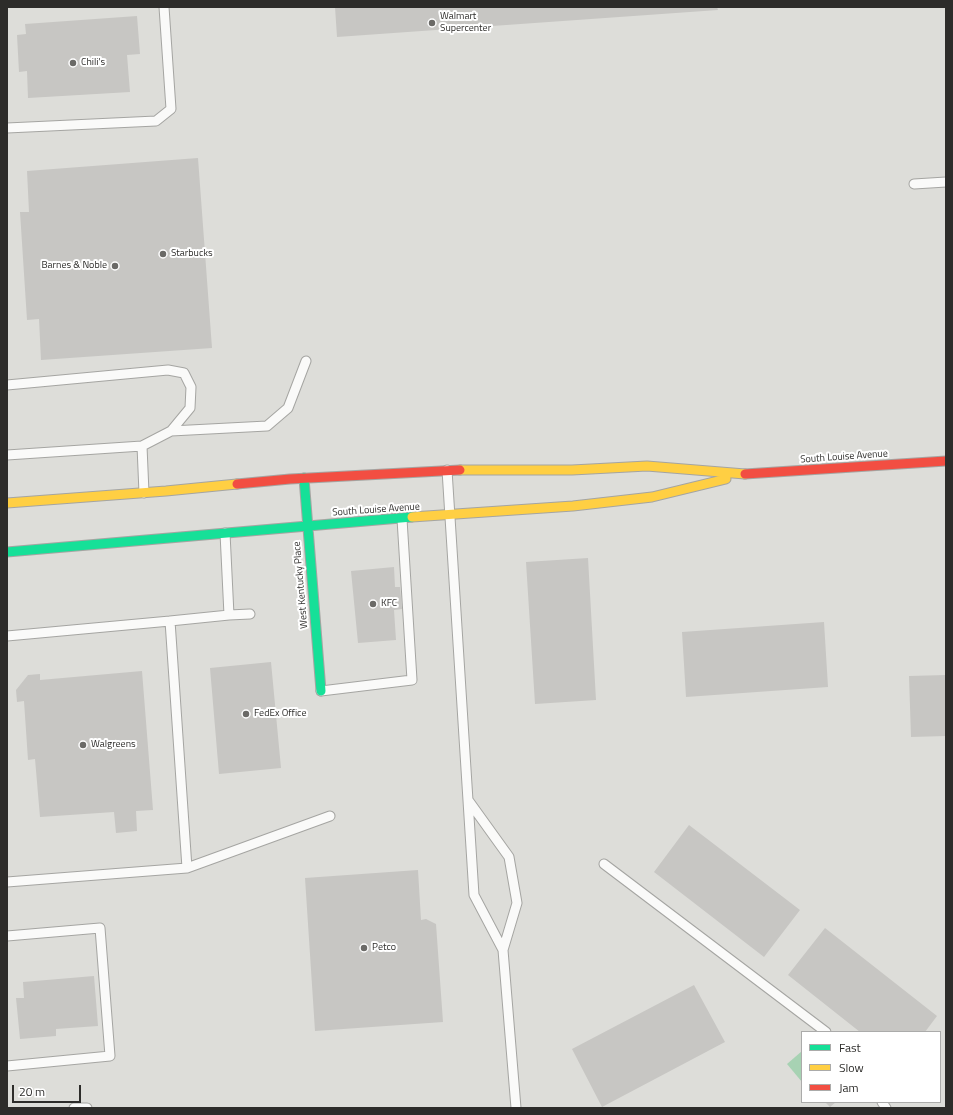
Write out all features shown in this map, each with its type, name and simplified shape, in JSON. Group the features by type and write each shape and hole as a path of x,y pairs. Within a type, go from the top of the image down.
{"main road":[{"name":"South Louise Avenue","path":"7,503 144,493 304,478 447,470 572,470 647,466 743,474 946,461"},
{"name":"South Louise Avenue","path":"7,552 308,526 573,506 652,497 743,474"},
{"name":"West Kentucky Place","path":"304,478 320,691"}],"lane":[{"path":"7,128 156,121 171,109 164,7"},
{"path":"914,184 946,182"},
{"path":"7,455 142,446 172,431 267,426 288,408 306,361"},
{"path":"7,385 168,370 184,373 191,387 190,408 172,431"},
{"path":"142,446 144,493"},
{"path":"447,470 474,895 503,950"},
{"path":"320,691 412,680 402,519"},
{"path":"225,533 229,615"},
{"path":"7,636 250,614"},
{"path":"170,621 187,868"},
{"path":"468,800 509,857 517,903 503,950 516,1108"},
{"path":"7,882 187,868 330,816"},
{"path":"604,864 825,1031"},
{"path":"7,936 100,928 110,1056 7,1066"},
{"path":"74,1108 87,1108"}],"shaded area":[{"path":"801,1052 801,1081 787,1064"}],"building":[{"name":"Walmart Supercenter","path":"335,7 717,7 718,10 337,37"},
{"name":"Chili's","path":"137,16 140,54 127,55 130,92 28,98 27,71 19,72 17,35 26,34 25,24"},
{"name":"Barnes & Noble","path":"198,158 212,348 41,360 39,319 27,320 20,212 29,212 27,171"},
{"path":"588,558 596,700 535,704 526,562"},
{"path":"394,567 395,587 400,587 402,609 394,610 396,640 358,643 351,571"},
{"path":"824,622 828,687 686,697 682,632"},
{"path":"271,662 281,768 219,774 210,668"},
{"path":"142,671 153,810 136,811 137,831 116,833 114,812 40,817 35,759 28,760 24,701 17,702 16,690 28,675 40,674 40,680"},
{"path":"946,675 946,736 911,737 909,676"},
{"path":"689,825 800,910 764,957 654,872"},
{"path":"418,870 421,920 426,919 436,924 443,1022 315,1031 305,878"},
{"path":"825,928 937,1016 926,1031 859,1031 788,975"},
{"path":"94,976 98,1026 56,1029 56,1036 20,1039 16,998 24,998 23,982"},
{"path":"694,985 725,1042 602,1107 572,1049"},
{"path":"826,1103 835,1103 830,1107"}],"traffic: fast":[{"path":"304,478 321,691"},
{"path":"7,552 412,517"}],"traffic: slow":[{"path":"460,470 572,470 647,466 745,474"},
{"path":"412,517 573,506 652,497 726,479"},
{"path":"7,503 237,484"}],"traffic: jam":[{"path":"745,474 946,461"},
{"path":"237,484 290,479 460,470"}],"place":[{"name":"Walmart Supercenter","path":"432,23"},
{"name":"Chili's","path":"73,63"},
{"name":"Starbucks","path":"163,254"},
{"name":"Barnes & Noble","path":"115,266"},
{"name":"KFC","path":"373,604"},
{"name":"FedEx Office","path":"246,714"},
{"name":"Walgreens","path":"83,745"},
{"name":"Petco","path":"364,948"}]}
